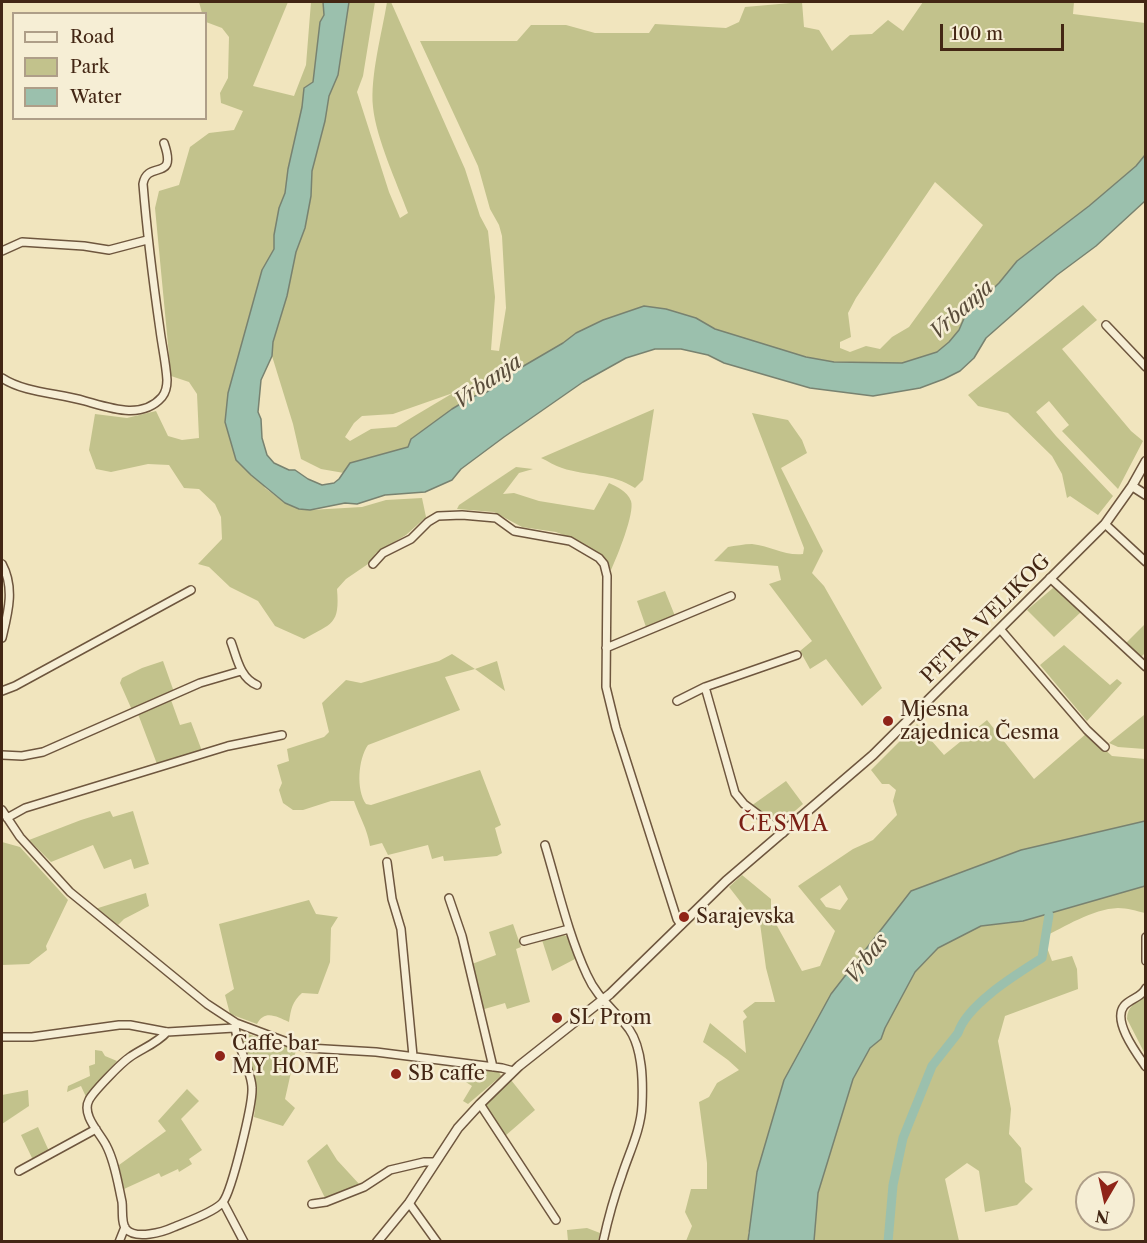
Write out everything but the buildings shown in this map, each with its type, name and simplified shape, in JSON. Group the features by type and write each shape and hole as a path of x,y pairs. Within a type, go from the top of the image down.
{"street":[{"path":"2,378 19,386 75,398 123,412 152,407 163,396 167,380 147,240 143,180 149,173 169,163 170,159 164,143"},
{"path":"2,251 22,242 109,250 147,240"},
{"path":"1107,325 1146,367"},
{"name":"PETRA VELIKOG","path":"377,1242 409,1203 458,1128 480,1104 513,1071 602,1001 726,881 873,754 1105,524 1132,486 1146,461"},
{"path":"1132,486 1146,495"},
{"path":"373,564 383,553 411,539 428,522 438,516 496,518 514,531 570,541 599,558 606,570 606,687 616,728 677,919 681,925"},
{"path":"1105,524 1146,562"},
{"path":"2,564 7,573 10,593 2,638"},
{"path":"1050,578 1146,667"},
{"path":"2,691 15,687 191,590"},
{"path":"606,648 731,596"},
{"path":"1000,629 1087,730 1105,747"},
{"path":"231,642 241,671 249,681 257,686"},
{"path":"677,701 705,687 797,655"},
{"path":"2,755 22,756 43,752 200,683 241,671"},
{"path":"705,687 735,793 744,804 783,833"},
{"path":"7,818 36,804 228,746 282,735"},
{"path":"2,810 43,864 83,905 235,1025 308,1048 412,1056 513,1071"},
{"path":"545,845 569,928 583,966 602,1001 628,1028 635,1041 639,1061 642,1104 638,1128 613,1203 603,1242"},
{"path":"387,862 392,899 401,929 412,1056"},
{"path":"449,898 462,936 493,1067"},
{"path":"524,941 569,928"},
{"path":"1146,937 1146,961"},
{"path":"1146,988 1142,994 1122,1009 1120,1017 1126,1034 1146,1067"},
{"path":"2,1037 32,1037 130,1025 167,1032 235,1025"},
{"path":"125,1227 128,1231 139,1234 164,1231 223,1202 249,1115 252,1088 235,1025"},
{"path":"119,1242 125,1227 115,1168 87,1109 92,1095 129,1058 157,1042 167,1032"},
{"path":"480,1104 556,1220"},
{"path":"19,1171 96,1129"},
{"path":"312,1204 326,1202 364,1187 390,1170 424,1162 435,1162"},
{"path":"223,1202 244,1242"},
{"path":"409,1203 437,1242"}],"green space":[{"path":"199,2 288,2 253,86 294,96 306,65 311,2 323,2 324,15 320,22 313,82 304,88 285,193 279,208 274,249 262,270 228,393 265,488 285,503 299,509 310,510 362,507 386,500 422,498 426,517 406,535 376,553 368,564 346,579 337,589 337,610 332,622 304,639 275,626 258,601 230,587 209,567 198,564 222,539 221,517 215,504 199,489 184,488 169,465 148,464 111,472 96,469 89,450 95,414 127,418 156,411 168,436 182,440 199,438 197,394 189,382 171,376 155,208 159,191 179,185 190,147 209,133 234,130 243,111 221,103 220,93 228,78 229,37 222,28 207,22 207,12 202,12"},
{"path":"349,2 375,2 363,76 357,92 389,192 400,218 408,213 382,146 373,107 373,82 377,54 387,2 391,2 465,169 480,216 488,231 495,297 491,350 499,351 506,308 502,236 490,209 478,166 420,41 517,41 531,25 566,25 595,33 649,33 655,24 726,28 739,22 745,7 802,2 804,27 819,30 832,51 850,35 872,34 888,20 903,31 923,2 1074,2 1073,14 1145,23 1145,155 1136,166 1089,206 1017,261 999,283 965,316 959,330 937,352 902,363 834,362 806,357 715,329 696,318 666,309 644,307 576,333 564,343 515,371 487,392 472,397 452,409 411,439 408,447 350,463 344,473 321,469 301,459 272,356 273,342 287,296 296,252 305,228 311,196 312,171 329,96 338,74","holes":["935,182 983,225 909,327 892,337 880,349 866,346 850,352 840,348 840,342 851,337 848,313 856,298","453,393 396,427 371,429 350,441 345,437 354,423 362,416 393,414"]},
{"path":"1083,305 1097,320 1062,349 1131,431 1143,441 1118,489 1062,431 1069,425 1049,401 1036,412 1113,496 1098,515 1070,496 1067,498 1062,474 1052,456 1008,413 978,406 968,395"},
{"path":"654,409 643,480 635,488 609,477 571,471 541,458"},
{"path":"752,413 788,420 802,440 807,453 781,468 823,551 812,573 824,586 882,688 862,706 826,659 810,669 800,651 812,641 769,584 781,580 778,566 714,561 728,547 746,544 759,545 790,554 803,554 804,548"},
{"path":"516,467 533,469 519,473 503,494 514,493 539,501 594,510 609,483 627,495 632,507 625,535 611,570 605,559 571,538 556,532 522,527 494,512 457,509 459,505"},
{"path":"1053,588 1056,588 1081,612 1054,637 1027,610"},
{"path":"665,591 675,616 646,627 637,601"},
{"path":"1145,624 1145,653 1140,658 1125,644"},
{"path":"1064,645 1110,685 1117,679 1122,683 1087,721 1040,665"},
{"path":"452,654 475,669 445,677 460,710 368,745 360,766 361,791 366,804 371,805 480,770 501,825 495,828 502,853 497,856 444,861 443,856 432,859 428,845 388,855 382,843 370,846 354,801 331,801 303,810 293,810 283,803 279,790 282,783 277,765 289,761 287,749 324,737 329,732 322,703 346,680 361,683 439,661"},
{"path":"163,661 174,692 132,710 120,683 122,678"},
{"path":"497,661 505,691 475,669"},
{"path":"171,700 180,725 191,722 202,751 157,764 138,714"},
{"path":"1144,715 1145,749 1118,747 1109,743"},
{"path":"987,720 1034,779 1087,733 1112,756 1145,759 1145,821 1025,849 911,891 748,1233 748,1241 686,1241 692,1226 685,1212 691,1189 707,1189 707,1163 699,1102 709,1097 717,1083 739,1070 703,1042 710,1023 746,1053 743,1021 747,1017 743,1011 755,1002 775,1002 766,968 759,916 754,919 729,887 742,875 771,899 771,915 802,971 820,966 835,931 798,886 853,849 873,840 897,815 893,801 896,790 889,784 882,784 871,770 917,724 944,755","holes":["840,885 848,899 840,910 826,907 820,899"]},
{"path":"786,781 803,804 781,823 773,823 751,806"},
{"path":"110,811 113,817 133,811 149,864 134,869 131,859 104,869 93,845 51,862 29,840 81,820"},
{"path":"2,842 20,847 68,900 46,946 47,950 29,964 2,965"},
{"path":"1145,886 1145,913 1121,908 1108,909 1079,919 1043,937 1052,961 1072,956 1077,969 1078,989 1005,1016 998,1041 1011,1109 1009,1134 1021,1148 1025,1182 1033,1189 1017,1205 985,1212 979,1171 967,1163 945,1179 959,1241 814,1242 818,1193 853,1079 870,1048 881,1039 915,972 938,948 981,926 1023,921"},
{"path":"146,893 149,906 124,919 118,925 95,909"},
{"path":"309,900 316,914 338,917 331,928 330,962 318,994 302,993 293,1006 289,1022 267,1015 257,1024 230,1014 225,995 234,989 219,924"},
{"path":"513,924 521,947 516,949 530,1002 507,1009 505,1003 481,1010 472,964 496,955 489,932"},
{"path":"563,935 569,937 575,959 552,971 542,940"},
{"path":"1145,997 1145,1054 1127,1019 1133,1005"},
{"path":"245,1033 296,1050 285,1099 295,1108 283,1126 254,1117 255,1086 243,1038"},
{"path":"95,1050 102,1051 105,1056 117,1061 87,1099 81,1086 67,1092 68,1086 90,1076 89,1066 95,1064"},
{"path":"459,1068 499,1072 501,1076 468,1104 463,1101 472,1086 455,1075"},
{"path":"511,1080 535,1110 505,1136 486,1103"},
{"path":"187,1089 199,1101 181,1119 202,1150 189,1159 192,1164 179,1172 178,1169 161,1177 159,1173 124,1189 119,1165 166,1131 158,1121"},
{"path":"28,1090 29,1106 2,1124 2,1095"},
{"path":"38,1127 49,1151 33,1160 21,1135"},
{"path":"327,1144 337,1160 360,1185 326,1200 307,1161"},
{"path":"587,1228 600,1233 598,1241 568,1241 567,1230"}],"water":[{"path":"323,2 349,2 338,75 329,96 312,171 311,196 305,228 296,252 287,296 273,342 272,356 261,380 258,412 267,455 274,463 289,470 295,470 322,485 334,483 350,463 408,447 411,439 452,409 472,397 487,392 515,371 576,333 603,320 644,306 666,309 696,318 715,329 806,357 834,362 902,363 937,352 959,330 965,316 999,283 1017,261 1089,206 1136,166 1145,155 1145,201 1096,246 1057,275 986,338 974,358 960,371 920,388 873,396 810,388 724,363 708,355 681,349 655,349 626,358 583,382 461,469 452,480 425,492 385,495 357,504 345,503 310,510 299,509 285,503 236,460 225,422 228,393 262,270 274,249 279,208 285,193 304,88 313,82 320,22 324,15"},
{"name":"Vrbas","path":"1145,821 1145,886 1023,921 981,926 938,948 915,972 881,1039 870,1048 853,1079 818,1193 814,1241 748,1241 757,1172 784,1080 831,994 911,891 1021,850"}],"waterway":[{"path":"888,1242 893,1185 903,1138 932,1066 958,1033 971,1011 1007,981 1042,958 1049,915"}],"place":[{"name":"Mjesna zajednica Česma","path":"888,721"},
{"name":"Sarajevska","path":"684,917"},
{"name":"SL Prom","path":"557,1018"},
{"name":"Caffe bar MY HOME","path":"220,1056"},
{"name":"SB caffe","path":"396,1074"}],"district":[{"name":"ČESMA","path":"784,825"}],"water label":[{"name":"Vrbanja","path":"962,310"},
{"name":"Vrbanja","path":"488,382"}]}
